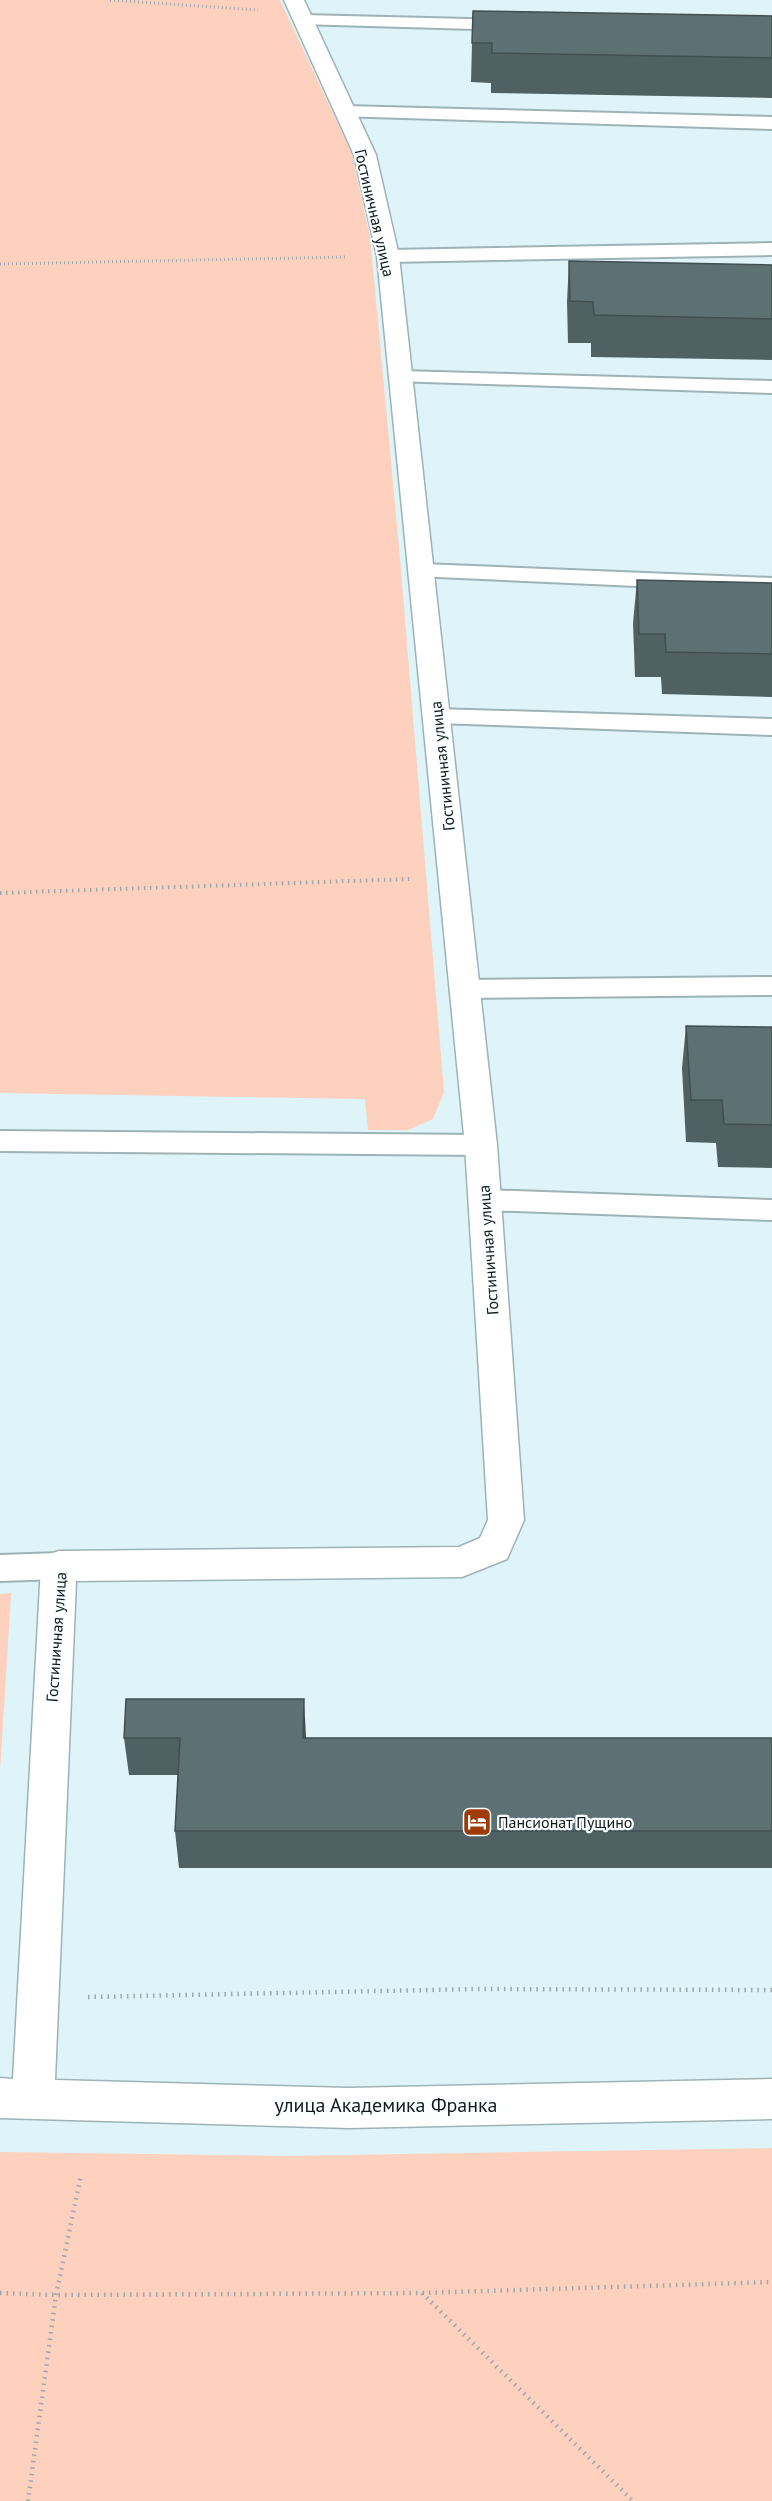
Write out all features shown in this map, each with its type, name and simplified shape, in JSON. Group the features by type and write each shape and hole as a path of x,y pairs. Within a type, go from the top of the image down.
{"street":[{"name":"Гостиничная улица","path":"17,2098 36,1995 59,1566 462,1562 494,1548 506,1520 481,1145 463,988 423,571 388,256 365,155 300,11"},
{"name":"улица Академика Франка","path":"17,2098 349,2108 772,2099"}],"lane":[{"path":"300,11 531,26"},
{"path":"345,112 772,123"},
{"path":"388,256 772,249"},
{"path":"401,377 772,387"},
{"path":"423,571 772,585"},
{"path":"437,716 772,727"},
{"path":"463,988 772,987"},
{"path":"0,1141 481,1145"},
{"path":"484,1200 772,1210"},
{"path":"0,1568 59,1566"}],"path":[{"path":"110,0 300,11"},
{"path":"0,264 388,256"},
{"path":"0,893 453,878"},
{"path":"36,1995 100,1997 476,1989 772,1990"},
{"path":"28,2501 56,2295 81,2175"},
{"path":"0,2293 56,2295 422,2292 772,2282"},
{"path":"422,2292 633,2501"}],"shaded area":[{"path":"0,0 280,0 352,154 370,237 399,547 444,1092 433,1119 408,1130 368,1130 365,1099 0,1093"},
{"path":"0,1594 11,1594 0,1771"},
{"path":"772,2148 772,2501 0,2501 0,2152 284,2156"}],"building":[{"path":"473,11 772,16 772,58 492,53 492,43 472,43"},
{"path":"569,261 772,265 772,319 594,315 593,302 570,301"},
{"path":"637,580 772,583 772,654 666,652 665,634 639,634"},
{"path":"686,1026 772,1027 772,1125 724,1124 722,1100 691,1100"},
{"name":"Пансионат Пущино","path":"126,1699 304,1699 303,1738 772,1738 772,1831 175,1831 180,1738 124,1738"}],"place":[{"name":"Пансионат Пущино","path":"477,1822"}]}
